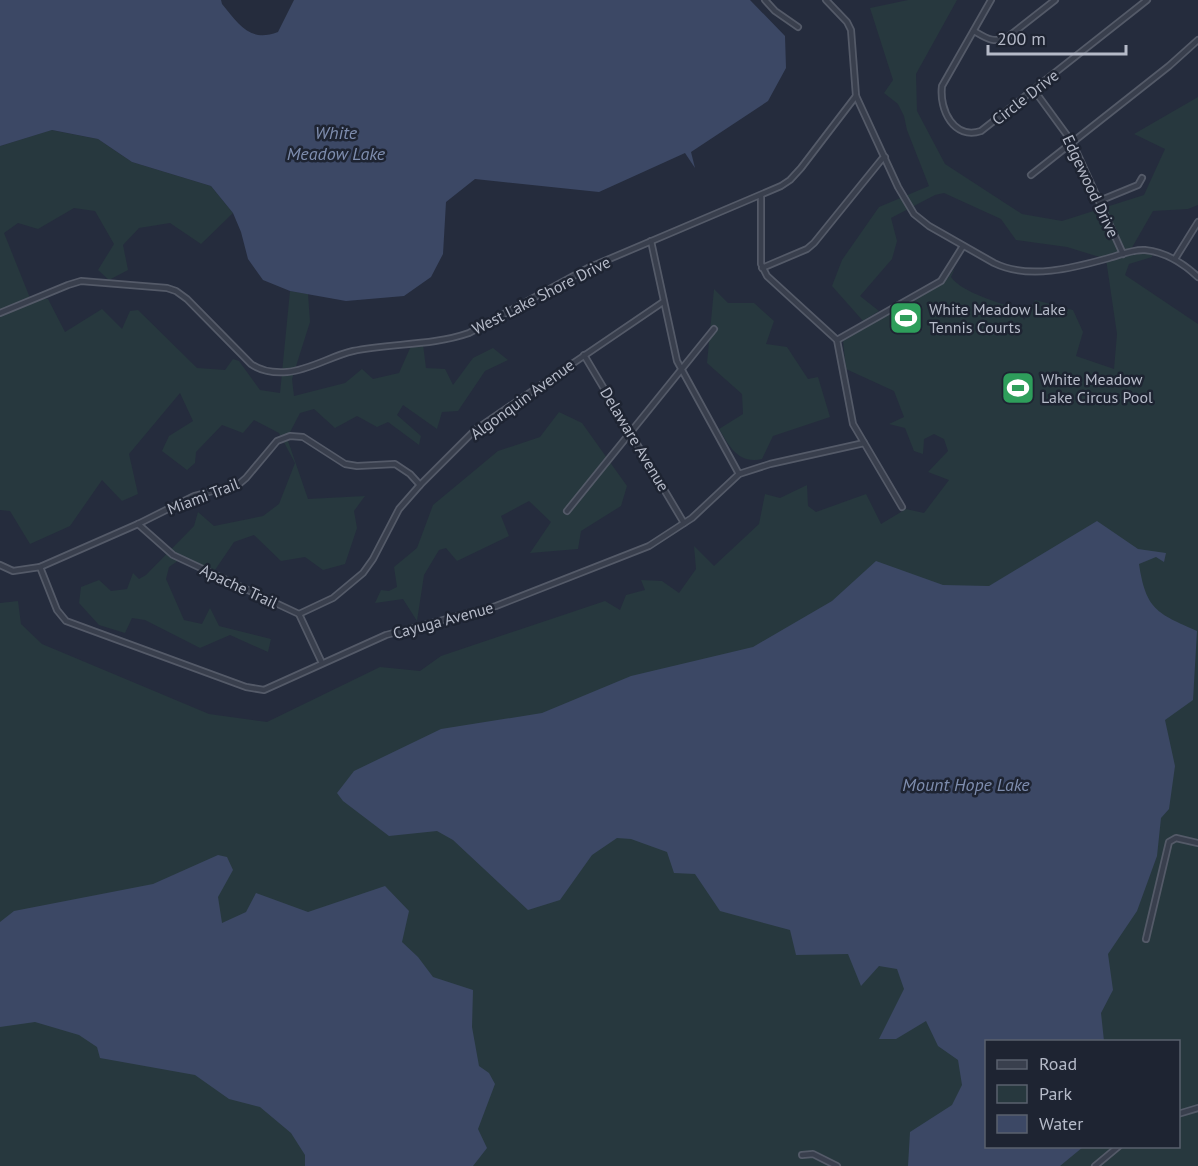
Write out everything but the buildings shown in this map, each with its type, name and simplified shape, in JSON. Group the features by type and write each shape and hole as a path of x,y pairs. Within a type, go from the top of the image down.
{"street":[{"path":"765,0 775,11 798,27"},
{"path":"826,0 847,22 850,30 856,96 907,205 928,226 1005,268 1051,272 1143,250 1175,259 1198,277"},
{"name":"Circle Drive","path":"991,0 942,86 943,104 950,122 955,128 968,133 981,131 1147,0"},
{"path":"974,31 993,41 1000,41 1055,0"},
{"path":"1031,175 1175,61 1198,40"},
{"name":"Edgewood Drive","path":"1034,90 1072,142 1123,254"},
{"name":"West Lake Shore Drive","path":"0,313 81,281 167,288 187,299 251,364 271,371 287,372 304,369 354,351 463,335 588,268 761,196 790,180 856,96"},
{"path":"762,268 798,253 814,243 885,157"},
{"path":"1099,201 1138,185 1142,178"},
{"path":"761,196 762,268 767,276 837,340 853,424 902,507"},
{"path":"1175,259 1198,222"},
{"path":"651,241 674,352 681,370 739,474"},
{"path":"837,340 941,281 963,246"},
{"name":"Algonquin Avenue","path":"299,614 333,598 363,573 378,551 393,518 420,485 475,430 663,302"},
{"path":"567,511 714,329"},
{"name":"Delaware Avenue","path":"584,354 684,523"},
{"name":"Miami Trail","path":"0,565 13,571 40,567 138,524 194,496 243,482 277,441 290,436 303,437 345,464 357,466 395,464 410,474 420,485"},
{"name":"Cayuga Avenue","path":"40,567 57,610 66,621 246,687 264,690 386,635 501,605 649,546 707,505 739,474 770,464 864,443"},
{"name":"Apache Trail","path":"138,524 173,555 299,614 322,663"},
{"path":"1146,939 1169,842 1176,837 1198,843"},
{"path":"1180,1114 1198,1108"},
{"path":"1095,1166 1117,1148"},
{"path":"802,1155 813,1154 837,1166"}],"green space":[{"path":"908,0 957,0 916,74 917,111 945,164 1022,214 1062,221 1144,195 1165,149 1134,134 1198,97 1198,205 1188,209 1153,211 1130,251 1152,251 1152,257 1129,264 1125,275 1198,324 1198,1166 0,1166 0,603 18,601 21,624 42,644 209,714 267,722 380,667 420,671 441,656 605,601 620,610 626,595 645,590 641,580 662,581 679,593 696,569 694,546 714,566 759,524 765,494 780,498 807,485 808,506 816,512 866,494 881,524 906,509 924,513 949,480 928,472 948,451 944,439 934,434 924,439 923,454 914,451 905,428 889,424 904,417 894,391 846,369 843,341 946,280 955,268 951,277 956,283 973,293 1019,310 1024,320 1035,300 1073,310 1083,332 1076,356 1114,369 1117,334 1106,259 1067,247 1016,240 1001,219 944,193 935,195 891,218 897,241 892,259 860,296 879,311 863,321 832,286 842,260 879,207 929,186 907,130 904,116 898,104 884,93 893,80 870,8"},
{"path":"51,130 98,139 132,162 211,186 233,213 201,244 170,223 139,228 123,245 128,270 109,280 98,270 114,244 95,211 74,208 38,229 18,223 4,233 30,298 48,299 65,332 102,309 122,329 130,311 138,310 197,368 225,370 233,359 239,361 260,390 280,393 290,291 308,294 310,322 292,379 294,396 345,383 362,369 373,379 399,373 411,346 423,344 426,368 445,369 453,385 473,358 493,348 508,360 485,371 458,411 442,412 437,429 403,405 397,415 421,436 419,445 388,422 377,427 357,416 335,428 314,409 300,413 287,438 308,499 365,496 354,511 357,528 345,564 323,570 305,557 281,561 254,535 234,542 215,570 179,560 169,567 166,579 184,620 202,624 210,608 219,626 271,639 268,652 230,635 200,648 145,620 132,618 125,633 99,625 79,603 81,587 99,580 111,591 127,589 133,573 139,579 146,575 194,526 198,512 214,526 263,516 279,504 295,463 279,433 254,420 243,433 222,425 196,452 195,463 187,470 162,451 169,436 193,421 180,393 129,454 138,494 122,501 102,480 70,526 30,544 10,511 0,510 0,146"},
{"path":"714,289 728,303 754,303 774,321 766,344 787,347 808,379 818,377 830,417 773,436 762,459 747,459 736,453 719,429 743,414 742,394 707,363"},
{"path":"559,412 582,423 627,486 621,506 581,531 578,549 530,553 551,522 529,501 501,516 509,536 457,561 446,548 439,550 424,575 417,621 403,599 375,603 381,590 389,591 397,587 394,567 417,548 433,505 498,451 540,437"}],"water":[{"name":"White Meadow Lake","path":"0,0 221,0 246,30 259,35 268,35 278,32 294,0 750,0 785,36 786,68 768,101 691,152 695,168 685,153 599,192 475,179 446,202 443,254 431,277 404,296 346,301 290,291 263,280 248,259 233,213 211,186 132,162 98,139 52,130 0,146"},
{"name":"Mount Hope Lake","path":"1097,521 1138,549 1166,553 1164,562 1156,557 1139,564 1145,591 1150,601 1163,614 1197,631 1193,700 1165,720 1175,766 1169,809 1161,818 1157,856 1137,911 1108,954 1113,990 1101,1013 1104,1040 985,1040 985,1148 1082,1148 1060,1166 908,1166 910,1132 952,1105 962,1085 958,1060 938,1046 926,1021 896,1039 879,1039 904,989 897,969 879,966 861,986 848,954 796,955 790,930 720,911 695,874 674,873 667,852 631,839 617,838 592,855 560,900 528,910 453,840 437,831 389,836 343,801 337,793 354,771 441,729 542,713 631,676 753,647 832,601 876,561 943,585 989,586"},
{"path":"218,855 227,857 233,870 218,897 222,923 246,912 256,893 308,912 385,886 409,911 402,942 418,957 433,977 473,990 472,1027 479,1066 489,1073 495,1084 478,1129 487,1148 473,1166 305,1166 305,1155 291,1133 260,1107 229,1099 195,1075 100,1058 97,1047 79,1035 35,1022 0,1027 0,922 14,911 153,884"}],"place":[{"name":"White Meadow Lake Tennis Courts","path":"906,318"},
{"name":"White Meadow Lake Circus Pool","path":"1018,388"}]}
